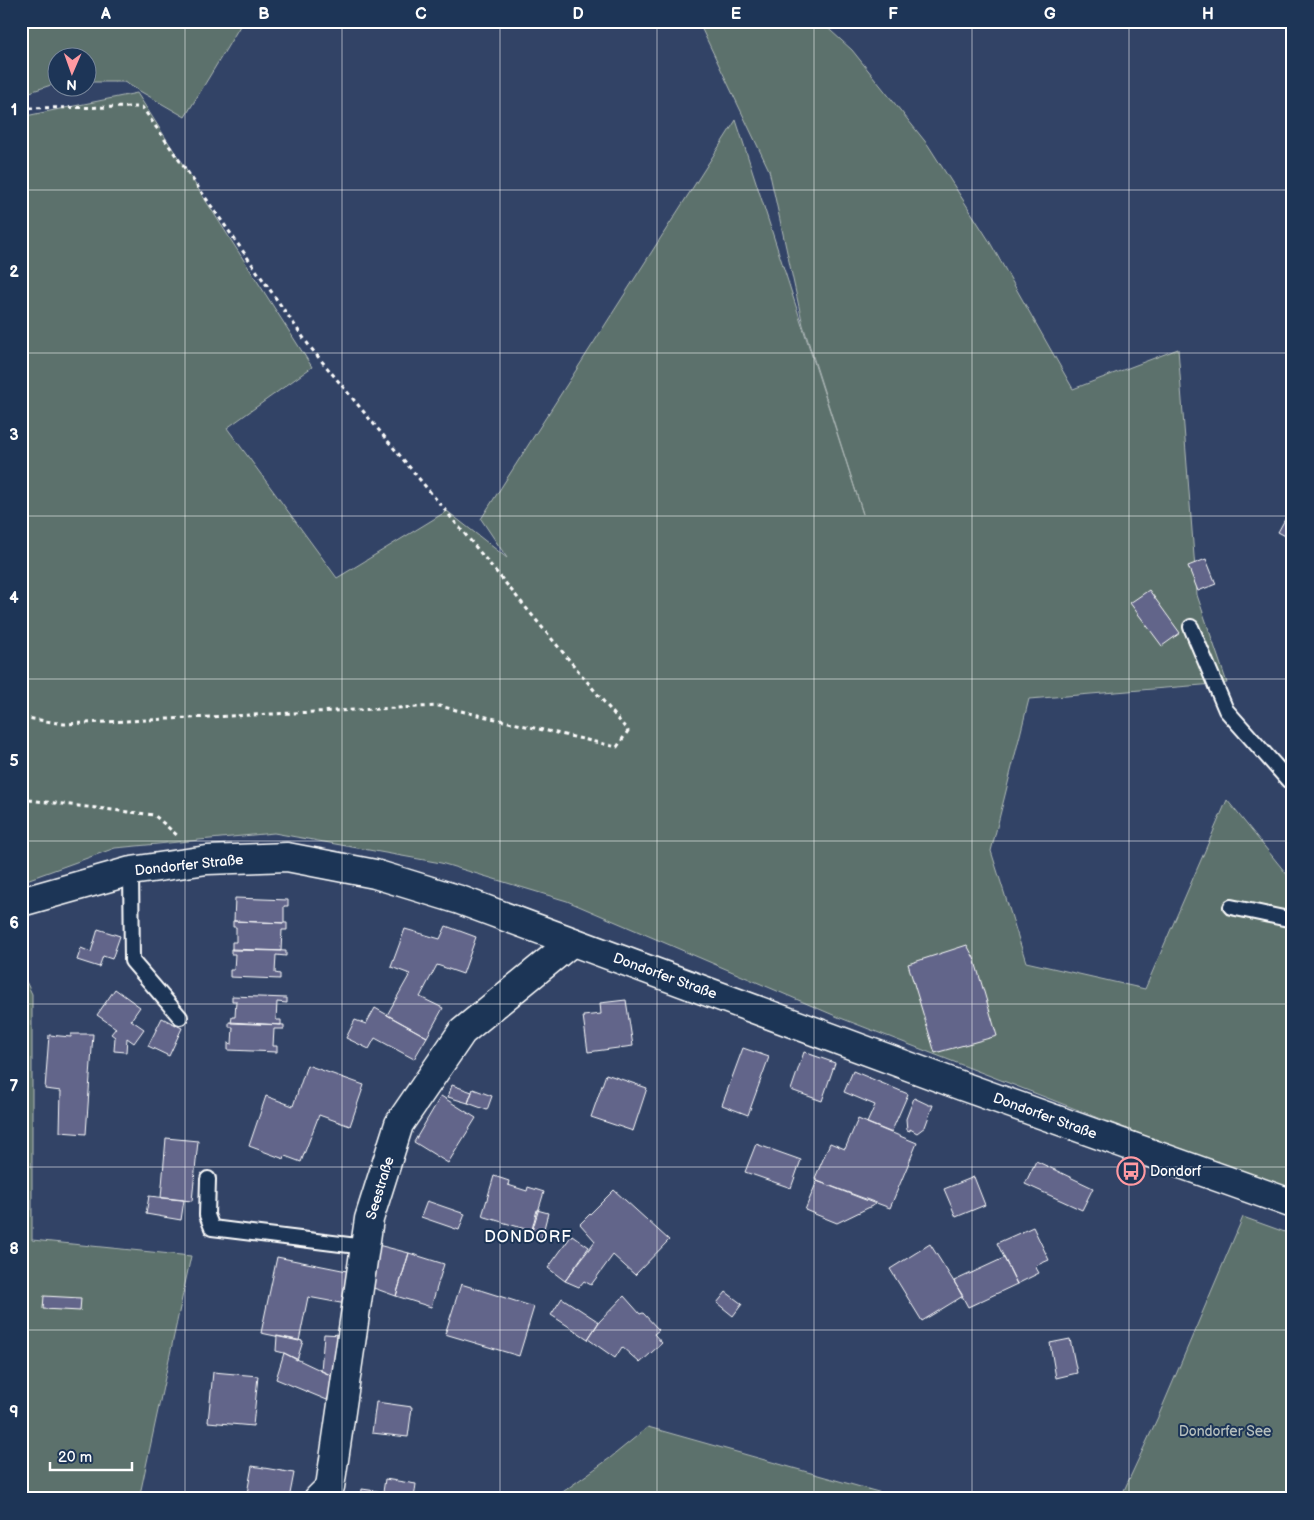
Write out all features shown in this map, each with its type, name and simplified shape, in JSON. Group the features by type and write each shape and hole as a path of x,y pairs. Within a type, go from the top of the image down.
{"main road":[{"name":"Dondorfer Straße","path":"21,902 131,871 207,860 287,857 375,874 460,900 972,1089 1293,1204"},
{"name":"Seestraße","path":"318,1499 330,1487 369,1220 400,1124 462,1032 572,942"}],"lane":[{"path":"1191,628 1226,710 1289,782 1293,781"},
{"path":"131,871 132,961 180,1017"},
{"path":"1232,907 1293,920"},
{"path":"208,1179 207,1215 212,1228 365,1247"}],"path":[{"path":"21,108 142,107 310,348 628,731 617,747 439,706 64,724 21,717"},
{"path":"21,799 154,815 207,860"}],"green space":[{"path":"21,21 243,21 185,117 124,82 98,82 98,48 48,48 48,86 21,95"},
{"path":"698,21 820,21 852,50 928,145 988,239 1073,389 1178,349 1197,595 1227,683 1029,699 991,851 1026,962 1145,989 1227,800 1293,882 1293,1191 1259,1180 838,1017 567,901 441,863 274,833 115,848 21,882 21,117 137,93 312,367 227,428 337,578 447,511 507,558 481,519 736,120 863,514 803,325 769,170"},
{"path":"21,971 32,994 32,1240 191,1256 139,1499 21,1499"},
{"name":"Dondorfer See","path":"1243,1217 1293,1235 1293,1499 1120,1499 1158,1417"},
{"path":"648,1427 903,1499 553,1499 610,1458"}],"building":[{"path":"1293,505 1293,540 1278,532"},
{"path":"1206,559 1216,584 1198,591 1188,566"},
{"path":"1149,590 1180,633 1162,646 1130,603"},
{"path":"235,898 288,900 288,906 284,906 284,923 234,921"},
{"path":"233,921 287,923 287,930 282,930 281,951 232,950 232,942 236,942 236,927 233,927"},
{"path":"446,926 476,937 463,974 437,965 420,997 443,1008 427,1037 387,1015 410,974 391,967 405,929 440,939"},
{"path":"98,929 120,936 112,959 103,956 99,967 77,960 81,948 91,952"},
{"path":"967,945 974,958 997,1036 935,1053 908,964"},
{"path":"231,949 286,951 286,956 276,955 275,973 280,974 280,979 230,977 230,970 234,970 235,954 231,954"},
{"path":"115,989 140,1007 131,1020 144,1029 134,1043 127,1038 126,1052 114,1051 115,1037 111,1034 116,1028 97,1015"},
{"path":"232,996 287,998 287,1003 277,1002 276,1020 281,1020 281,1025 231,1023 232,1017 235,1017 236,1001 232,1001"},
{"path":"626,1000 633,1046 588,1052 583,1016 601,1014 600,1003"},
{"path":"375,1008 427,1037 414,1059 375,1038 369,1049 346,1038 355,1020 366,1024"},
{"path":"162,1018 182,1028 169,1056 148,1046"},
{"path":"229,1022 284,1025 284,1029 274,1029 273,1046 277,1046 277,1052 228,1050 228,1043 232,1044 233,1027 229,1027"},
{"path":"71,1034 93,1034 86,1134 60,1132 61,1091 45,1089 49,1035 71,1037"},
{"path":"743,1048 769,1057 748,1115 722,1105"},
{"path":"804,1052 835,1063 822,1101 791,1090"},
{"path":"307,1065 364,1085 350,1126 319,1115 301,1162 285,1156 284,1159 249,1146 266,1096 293,1106"},
{"path":"853,1071 908,1094 891,1133 867,1123 875,1105 844,1092"},
{"path":"606,1074 647,1088 633,1131 591,1117"},
{"path":"452,1085 472,1092 468,1103 448,1097"},
{"path":"473,1089 492,1096 487,1110 468,1103"},
{"path":"441,1096 476,1118 448,1163 414,1142"},
{"path":"914,1098 933,1105 925,1127 917,1133 910,1129 910,1131 907,1130 906,1119"},
{"path":"858,1119 917,1143 890,1208 817,1181 815,1178 830,1143 845,1149"},
{"path":"166,1138 198,1141 192,1201 161,1198"},
{"path":"756,1144 801,1160 791,1188 745,1172"},
{"path":"1036,1161 1093,1188 1082,1210 1025,1184"},
{"path":"494,1176 509,1181 508,1185 527,1191 528,1187 544,1192 532,1231 482,1216"},
{"path":"974,1177 985,1205 956,1217 944,1189"},
{"path":"817,1181 876,1204 837,1223 805,1210"},
{"path":"614,1190 669,1240 635,1275 613,1255 591,1285 584,1281 579,1287 565,1281 595,1241 580,1224"},
{"path":"149,1196 184,1200 181,1220 146,1214"},
{"path":"427,1201 465,1214 459,1230 421,1217"},
{"path":"537,1210 548,1213 541,1240 530,1237"},
{"path":"1033,1227 1049,1260 1035,1266 1039,1273 1017,1284 997,1243"},
{"path":"572,1235 589,1247 565,1281 548,1268"},
{"path":"374,1244 409,1253 396,1296 368,1286"},
{"path":"930,1244 963,1296 922,1321 890,1269"},
{"path":"409,1253 444,1264 431,1307 396,1296"},
{"path":"277,1257 352,1272 346,1304 308,1297 299,1341 261,1333"},
{"path":"1004,1258 1017,1284 968,1307 954,1281"},
{"path":"461,1284 534,1307 519,1356 445,1334"},
{"path":"726,1292 742,1304 733,1316 717,1303"},
{"path":"44,1296 81,1298 80,1311 43,1309"},
{"path":"624,1296 640,1314 643,1313 659,1330 654,1334 662,1343 640,1363 622,1347 615,1358 588,1339 599,1322"},
{"path":"562,1298 599,1322 588,1339 551,1315"},
{"path":"324,1334 342,1335 337,1378 321,1371"},
{"path":"277,1336 303,1341 297,1360 276,1351"},
{"path":"1070,1339 1077,1373 1056,1378 1050,1343"},
{"path":"284,1353 337,1378 327,1400 276,1379"},
{"path":"213,1372 258,1376 253,1426 208,1422"},
{"path":"376,1402 412,1407 408,1437 372,1433"},
{"path":"252,1466 294,1473 289,1499 246,1499"},
{"path":"385,1479 416,1484 414,1499 361,1499 362,1489 383,1492"}],"place":[{"name":"Dondorf","path":"1131,1171"}],"district":[{"name":"DONDORF","path":"528,1237"}]}
